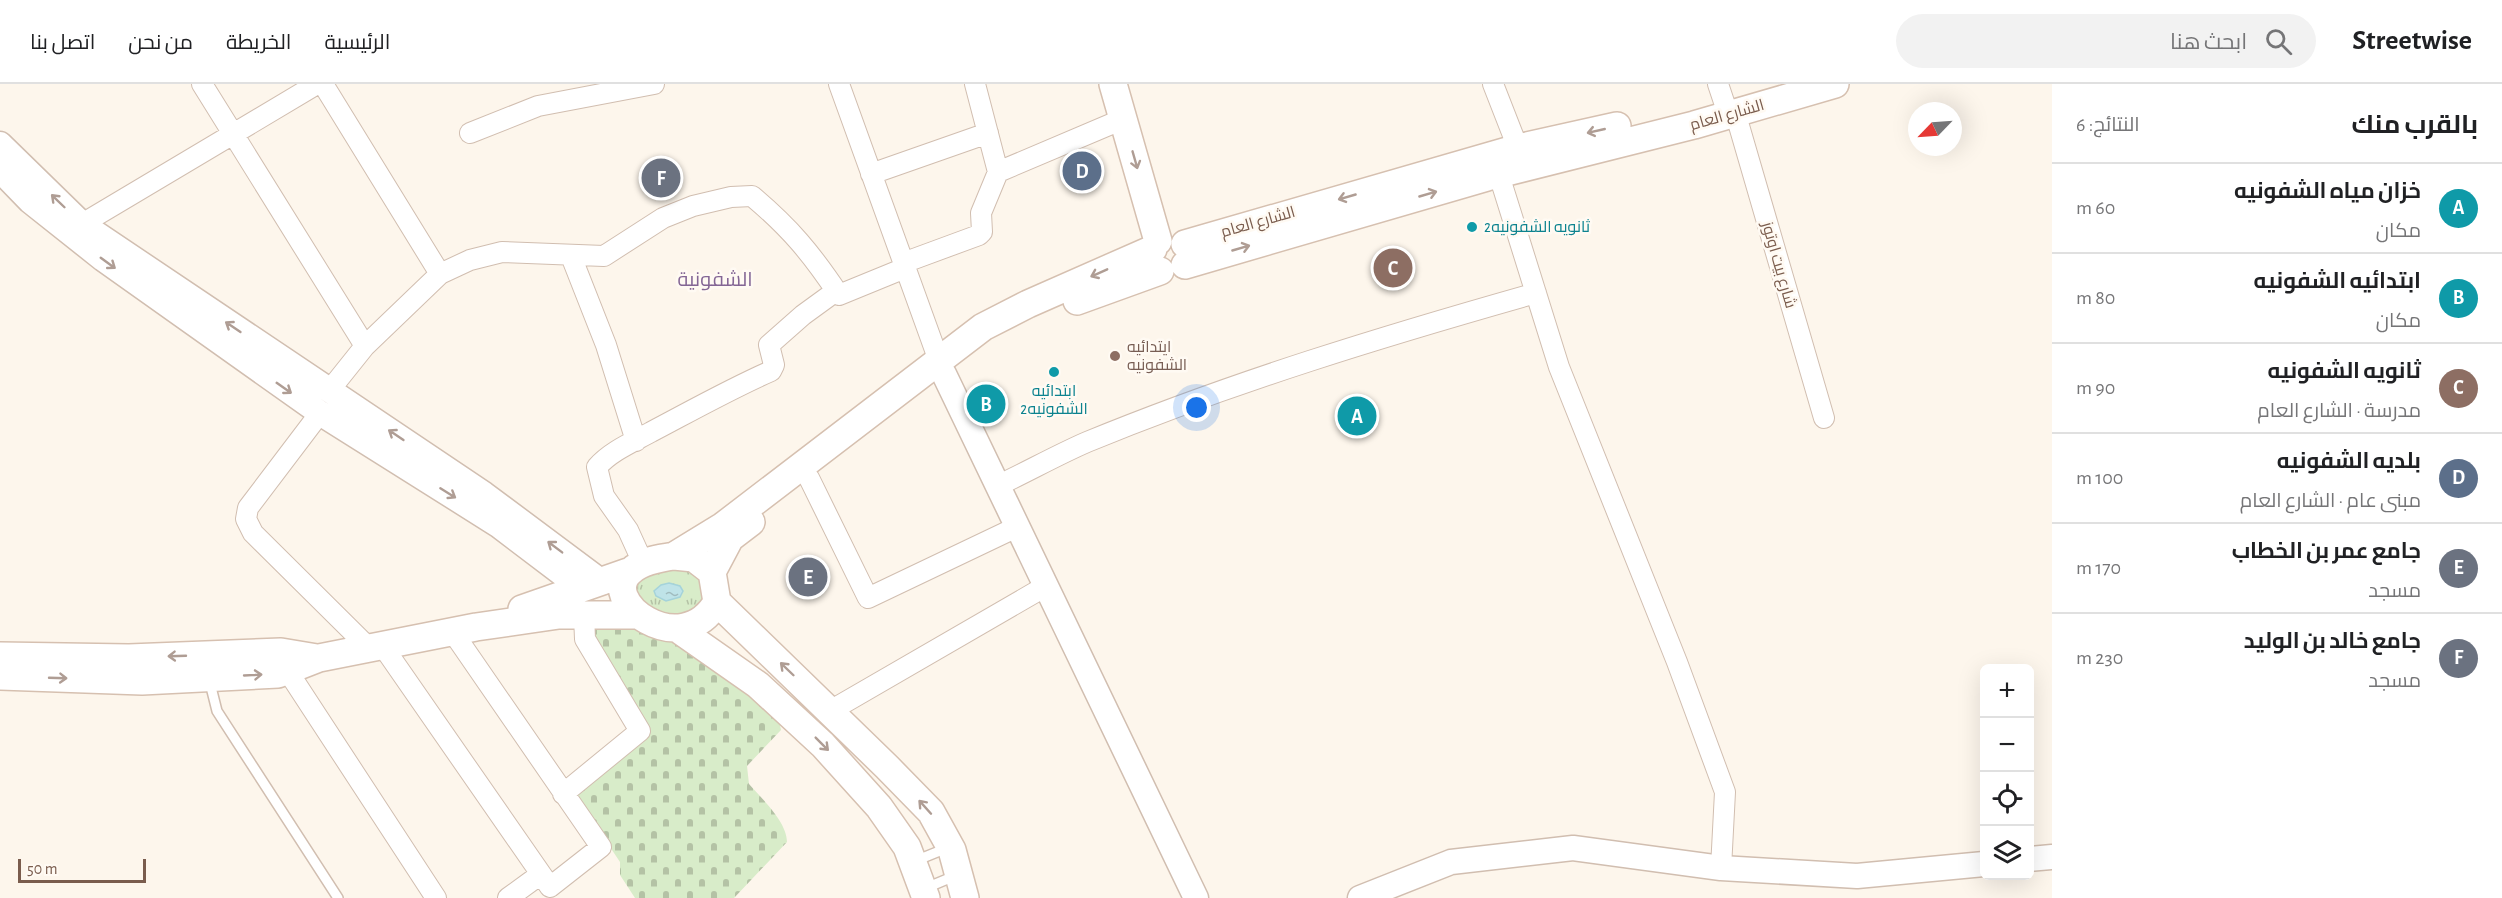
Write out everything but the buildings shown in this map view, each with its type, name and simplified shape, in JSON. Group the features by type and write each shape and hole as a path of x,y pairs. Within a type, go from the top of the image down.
{"main road":[{"path":"1113,84 1169,251"},
{"path":"1133,84 1169,251"},
{"name":"الشارع العام","path":"1169,251 1518,148 1726,101 1798,94 1835,84"},
{"name":"الشارع العام","path":"1169,251 1499,175 1726,101"},
{"path":"464,629 674,556 723,526 941,368 996,336 1064,306 1169,251"},
{"path":"941,368 809,478 730,538 712,572 717,602 931,813 950,846 962,886"},
{"path":"674,556 694,558 712,572"},
{"path":"635,568 623,585 628,605 636,615 648,622 678,629 758,685 823,745 879,807 907,847 925,894"},
{"path":"678,629 702,621 717,602"},
{"path":"0,676 142,681 278,674 318,658 464,629 559,615 636,615"},
{"path":"0,656 129,658 282,652 318,658"}],"street":[{"path":"202,84 365,346"},
{"path":"82,224 232,133 295,90 317,84"},
{"path":"322,84 440,274"},
{"path":"470,133 538,106 654,84"},
{"path":"839,84 941,368 1196,898"},
{"path":"464,629 563,794 601,847 550,887 375,647 253,533 246,519 248,508 365,346 440,274 470,260 502,252 604,256 663,218 693,206 731,197 752,196 782,221 810,252 839,295 904,265 979,236 982,232 981,213 998,172 975,84"},
{"path":"1493,84 1518,148"},
{"name":"شارع بيت اوتوز","path":"1726,101 1824,418"},
{"path":"998,172 1124,120"},
{"path":"871,174 988,133"},
{"path":"0,144 82,224 325,402"},
{"path":"0,170 30,201 103,260 325,402 483,494 591,585"},
{"path":"1499,175 1559,367 1677,662 1725,792 1721,868"},
{"path":"571,256 606,345 636,441"},
{"path":"635,568 628,530 604,496 597,467 604,458 736,387 771,371 774,365 769,345 803,315 836,291"},
{"path":"998,486 1086,443 1221,391 1372,340 1536,293"},
{"path":"809,478 868,598 1017,527"},
{"path":"830,711 1046,586"},
{"path":"563,794 640,731 585,639 584,615"},
{"path":"287,670 436,898"},
{"path":"1360,898 1451,862 1573,848 1721,868 1857,876 1980,864"},
{"path":"2034,859 2052,857"},
{"path":"508,898 541,874"}],"lane":[{"path":"209,678 217,711 338,898"},
{"path":"913,862 950,846"},
{"path":"925,894 962,886"}],"green space":[{"path":"673,565 700,575 703,599 694,610 681,618 641,608 634,584 640,576"},
{"path":"591,624 636,628 679,646 735,682 767,710 780,725 781,730 747,766 749,784 778,819 786,834 787,842 734,898 635,898 620,875 620,862 578,799 576,794 646,734 589,633"}],"water":[{"path":"669,583 680,586 683,591 680,597 666,601 656,596 654,591 661,585"}],"place":[{"name":"بلديه الشفونيه","path":"1082,171"},
{"name":"جامع خالد بن الوليد","path":"661,178"},
{"name":"ثانويه الشفونيه2","path":"1472,227"},
{"name":"ثانويه الشفونيه","path":"1393,268"},
{"name":"ايتدائيه الشفونيه","path":"1115,356"},
{"name":"ابتدائيه الشفونيه2","path":"1054,372"},
{"name":"ابتدائيه الشفونيه","path":"986,404"},
{"name":"خزان مياه الشفونيه","path":"1357,416"},
{"name":"جامع عمر بن الخطاب","path":"808,577"}],"district":[{"name":"الشفونية","path":"715,280"}]}
